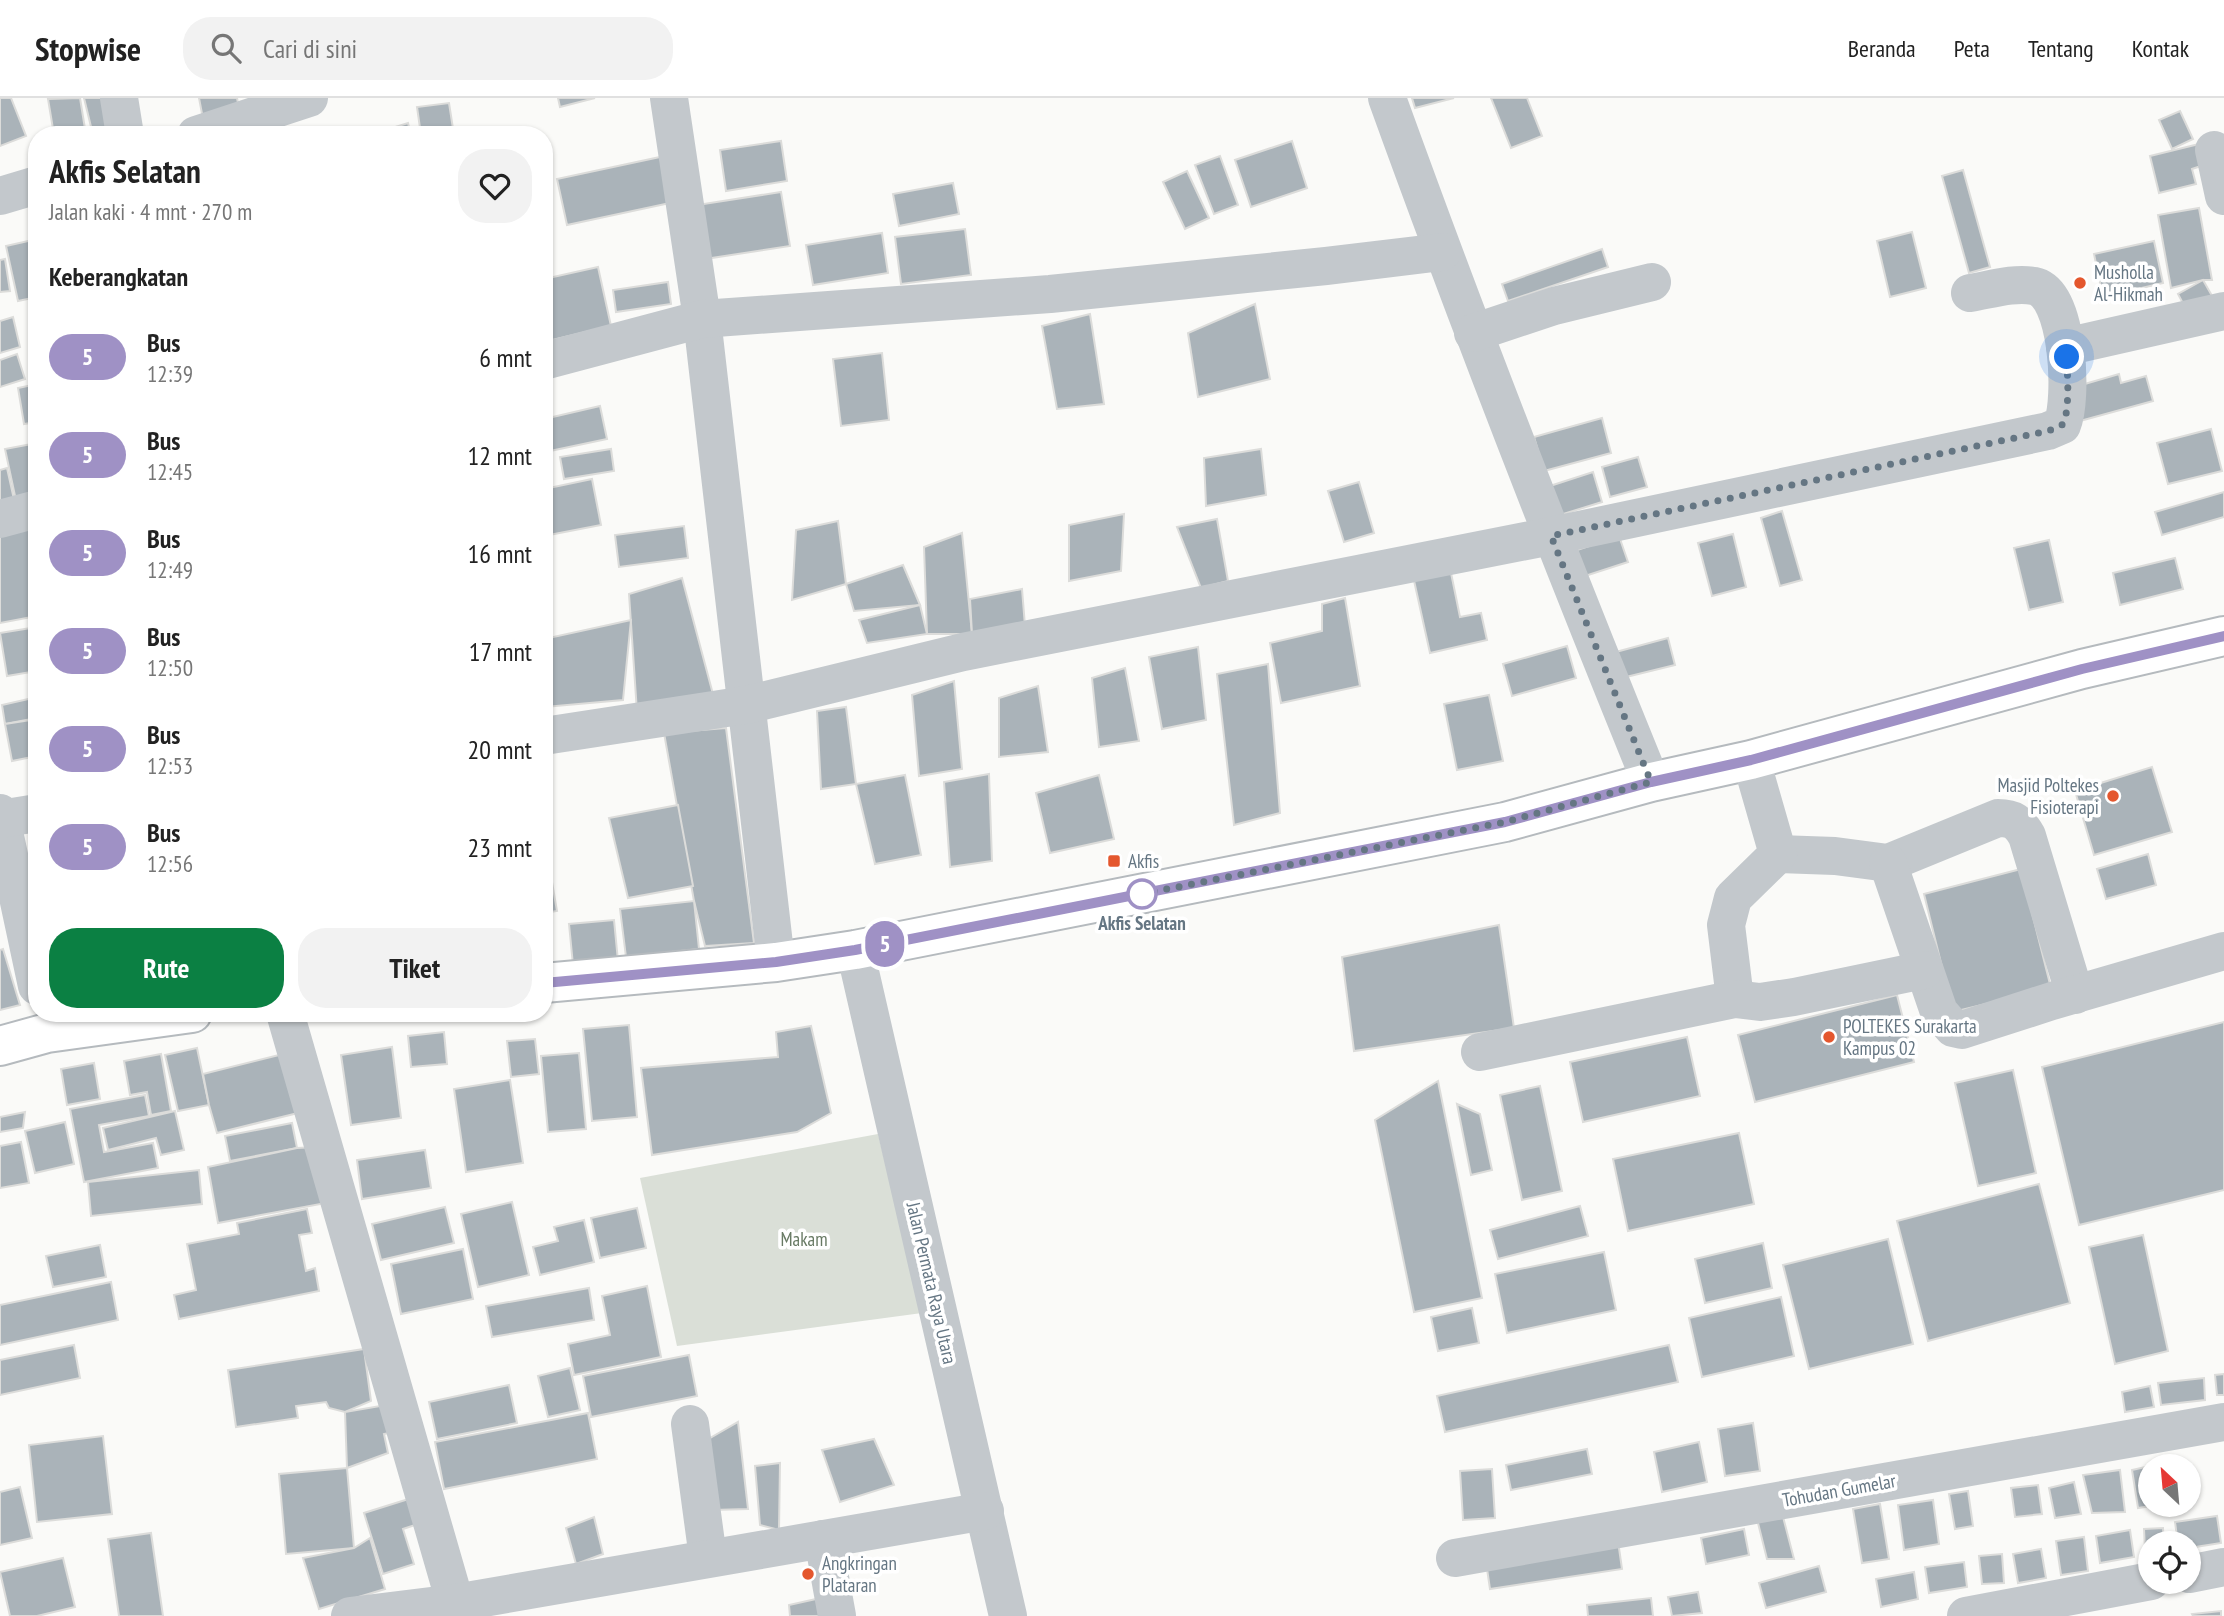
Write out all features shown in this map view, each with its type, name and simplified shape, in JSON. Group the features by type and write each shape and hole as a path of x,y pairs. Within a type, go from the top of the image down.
{"main road":[{"path":"553,982 776,962 855,950 1505,822 1651,782 1760,787 2056,676 2221,643"},
{"path":"0,1046 45,1023"}],"street":[{"path":"119,98 124,126"},
{"path":"223,126 309,98"},
{"path":"669,98 702,319 776,962"},
{"path":"1387,98 1442,251 1551,536 1651,782"},
{"path":"2214,150 2224,196"},
{"path":"0,196 28,188"},
{"path":"553,359 702,319 1051,294 1326,266 1442,251"},
{"path":"1473,332 1554,306 1652,282"},
{"path":"553,735 746,705 963,652 1551,536 2048,431 2062,425 2066,415 2068,382 2064,346 2056,310 2044,290 2034,286 2014,286 1970,293"},
{"path":"2064,346 2224,311"},
{"path":"0,519 28,511"},
{"path":"1760,787 1778,853"},
{"path":"9,816 28,931"},
{"path":"1735,999 1726,925 1733,898 1778,853 1835,856 1888,863 1998,818 2013,819 2021,825 2027,836 2075,996"},
{"path":"1888,863 1939,1012 1953,1028 1962,1030 2224,951"},
{"name":"Jalan Permata Raya Utara","path":"855,950 1008,1616"},
{"path":"1480,1052 1735,999 1760,1002 1924,971"},
{"path":"288,1022 457,1609"},
{"name":"Tohudan Gumelar","path":"1455,1558 2224,1422"},
{"path":"690,1424 708,1559"},
{"path":"350,1616 457,1609 708,1559 985,1511"},
{"path":"823,1539 837,1616"},
{"path":"2201,1572 2224,1567"},
{"path":"1966,1616 2138,1583"}],"green space":[{"name":"Makam","path":"878,1134 922,1313 677,1346 640,1178"}],"building":[{"path":"0,98 11,98 26,136 0,146"},
{"path":"80,98 85,126 52,126 48,99"},
{"path":"84,98 114,98 116,126 91,126"},
{"path":"199,98 237,98 241,117 204,124"},
{"path":"558,98 595,98 560,107"},
{"path":"1412,98 1454,98 1415,108"},
{"path":"1491,98 1527,98 1542,136 1511,148"},
{"path":"449,103 453,126 420,126 417,107"},
{"path":"2180,111 2193,139 2172,149 2159,120"},
{"path":"781,141 787,181 726,191 720,150"},
{"path":"1292,141 1307,188 1251,207 1235,160"},
{"path":"2199,144 2204,165 2192,169 2196,184 2159,193 2150,156"},
{"path":"1220,156 1238,205 1214,214 1195,165"},
{"path":"660,157 670,203 567,225 557,179"},
{"path":"1963,170 1990,267 1969,273 1942,176"},
{"path":"1187,171 1209,218 1185,229 1163,182"},
{"path":"953,183 959,214 899,226 893,194"},
{"path":"781,192 790,246 705,259 697,205"},
{"path":"2199,208 2212,280 2171,288 2158,215"},
{"path":"965,229 971,275 901,284 895,237"},
{"path":"1912,232 1926,288 1890,297 1877,241"},
{"path":"882,233 888,273 813,285 806,245"},
{"path":"28,241 28,299 18,301 6,246"},
{"path":"2154,241 2163,283 2103,297 2094,254"},
{"path":"1602,249 1608,267 1508,301 1502,284"},
{"path":"5,259 10,291 0,292 0,260"},
{"path":"598,267 611,326 553,340 553,277"},
{"path":"2203,280 2215,301 2189,315 2178,294"},
{"path":"668,282 671,304 616,312 613,290"},
{"path":"1255,304 1270,379 1198,397 1188,333"},
{"path":"1090,314 1104,404 1057,409 1042,326"},
{"path":"13,317 20,347 0,353 0,321"},
{"path":"882,353 889,420 841,426 833,359"},
{"path":"17,354 25,379 0,387 0,360"},
{"path":"2119,374 2121,383 2146,376 2153,401 2080,421 2071,388"},
{"path":"28,386 28,423 24,424 18,388"},
{"path":"600,406 607,439 553,450 553,417"},
{"path":"1602,418 1611,453 1544,471 1534,437"},
{"path":"2211,429 2222,471 2168,484 2157,443"},
{"path":"28,445 28,508 18,510 5,449"},
{"path":"611,449 614,471 564,479 560,457"},
{"path":"1261,449 1266,495 1206,506 1204,458"},
{"path":"1638,457 1647,487 1610,497 1602,467"},
{"path":"7,468 17,513 0,517 0,470"},
{"path":"1593,472 1602,502 1560,515 1550,486"},
{"path":"592,479 601,525 553,534 553,487"},
{"path":"1359,482 1374,533 1344,542 1328,491"},
{"path":"2224,492 2224,517 2162,535 2155,512"},
{"path":"1782,511 1802,580 1780,586 1761,518"},
{"path":"1124,514 1121,571 1069,581 1069,525"},
{"path":"1217,519 1228,581 1201,588 1177,527"},
{"path":"838,521 846,584 792,600 796,530"},
{"path":"684,526 688,558 619,567 615,535"},
{"path":"28,528 28,618 0,623 0,533"},
{"path":"962,533 972,634 927,634 924,547"},
{"path":"1733,534 1746,587 1712,596 1698,543"},
{"path":"1619,536 1628,562 1582,577 1574,551"},
{"path":"2049,540 2063,602 2029,610 2014,548"},
{"path":"2175,558 2183,589 2120,605 2113,573"},
{"path":"903,565 920,605 854,611 846,584"},
{"path":"1450,568 1460,617 1481,613 1487,640 1430,653 1413,576"},
{"path":"682,578 714,698 637,712 629,594"},
{"path":"1022,589 1025,626 972,634 970,599"},
{"path":"1345,598 1360,686 1281,703 1270,643 1322,631 1322,604"},
{"path":"920,605 927,634 867,643 859,620"},
{"path":"631,620 623,700 553,706 553,637"},
{"path":"28,628 28,672 7,676 0,633"},
{"path":"1668,638 1675,665 1618,679 1612,653"},
{"path":"1567,646 1576,678 1512,696 1503,664"},
{"path":"1198,647 1206,720 1162,729 1149,657"},
{"path":"1268,664 1280,813 1234,825 1217,674"},
{"path":"1125,668 1139,741 1099,747 1092,678"},
{"path":"954,681 962,769 919,776 912,695"},
{"path":"1038,686 1048,752 999,757 999,698"},
{"path":"1489,695 1503,761 1457,770 1444,704"},
{"path":"28,699 28,720 5,724 2,705"},
{"path":"846,707 856,784 821,789 817,711"},
{"path":"28,720 28,758 12,761 5,724"},
{"path":"726,728 754,943 705,946 694,901 664,733"},
{"path":"2152,767 2172,832 2094,855 2075,791"},
{"path":"989,774 992,861 950,867 944,782"},
{"path":"905,775 921,855 875,864 856,784"},
{"path":"1099,775 1114,839 1050,853 1036,793"},
{"path":"678,805 693,886 628,898 609,818"},
{"path":"2148,854 2156,885 2106,899 2097,869"},
{"path":"28,859 28,878 21,860"},
{"path":"2021,869 2051,988 1953,1012 1924,894"},
{"path":"553,888 557,911 553,912"},
{"path":"694,901 699,949 626,957 620,909"},
{"path":"614,920 618,961 573,965 569,924"},
{"path":"1499,925 1514,1028 1354,1051 1342,957"},
{"path":"3,949 20,1005 0,1010 0,950"},
{"path":"1897,995 1914,1062 1755,1102 1738,1035"},
{"path":"2224,1022 2224,1190 2079,1225 2042,1067"},
{"path":"629,1025 637,1117 592,1121 583,1029"},
{"path":"811,1026 831,1113 797,1132 652,1155 641,1068 778,1057 776,1032"},
{"path":"444,1032 447,1064 411,1067 408,1036"},
{"path":"1687,1037 1700,1096 1583,1122 1570,1062"},
{"path":"535,1039 539,1074 511,1077 507,1041"},
{"path":"392,1047 401,1118 351,1125 341,1055"},
{"path":"197,1048 209,1105 178,1111 165,1055"},
{"path":"579,1053 586,1129 548,1132 541,1056"},
{"path":"161,1054 171,1111 151,1115 147,1092 130,1095 124,1061"},
{"path":"283,1054 298,1113 217,1133 203,1074"},
{"path":"94,1063 100,1099 67,1105 61,1069"},
{"path":"2013,1070 2036,1173 1978,1186 1955,1083"},
{"path":"510,1080 523,1163 466,1172 454,1089"},
{"path":"1438,1081 1482,1298 1414,1312 1375,1120"},
{"path":"1540,1086 1562,1191 1522,1200 1500,1095"},
{"path":"145,1095 149,1116 99,1125 104,1152 153,1143 158,1168 84,1182 70,1109"},
{"path":"1457,1104 1480,1114 1492,1170 1471,1175"},
{"path":"175,1111 184,1150 161,1155 156,1138 108,1150 103,1128"},
{"path":"25,1112 23,1128 0,1132 0,1117"},
{"path":"65,1122 74,1164 35,1173 25,1131"},
{"path":"292,1123 297,1148 230,1161 225,1136"},
{"path":"1739,1133 1754,1204 1628,1231 1613,1159"},
{"path":"21,1142 29,1183 0,1188 0,1146"},
{"path":"316,1147 326,1203 218,1223 208,1167 297,1148"},
{"path":"425,1150 431,1188 362,1199 357,1160"},
{"path":"199,1170 202,1204 91,1216 88,1182"},
{"path":"2039,1184 2070,1303 1928,1341 1897,1221"},
{"path":"512,1202 529,1275 478,1287 461,1214"},
{"path":"1580,1206 1588,1236 1498,1259 1490,1230"},
{"path":"445,1207 454,1243 381,1260 372,1224"},
{"path":"637,1208 646,1248 600,1258 591,1218"},
{"path":"307,1209 312,1233 299,1235 306,1271 315,1268 319,1291 179,1319 174,1295 196,1290 187,1244 239,1234 237,1223"},
{"path":"584,1220 594,1262 540,1275 533,1247 558,1241 554,1227"},
{"path":"2143,1235 2168,1351 2115,1364 2089,1247"},
{"path":"1888,1239 1913,1344 1809,1369 1783,1265"},
{"path":"1763,1243 1772,1288 1705,1303 1695,1259"},
{"path":"100,1245 106,1277 53,1287 46,1256"},
{"path":"463,1249 473,1299 401,1314 391,1264"},
{"path":"1604,1252 1616,1310 1507,1333 1495,1274"},
{"path":"111,1282 118,1320 0,1345 0,1305"},
{"path":"647,1286 661,1357 574,1375 568,1344 610,1335 602,1296"},
{"path":"589,1288 594,1320 492,1337 486,1306"},
{"path":"1781,1297 1794,1356 1702,1377 1689,1318"},
{"path":"1472,1308 1479,1343 1438,1351 1431,1317"},
{"path":"74,1345 80,1378 0,1395 0,1360"},
{"path":"1669,1345 1678,1382 1445,1432 1437,1396"},
{"path":"364,1349 371,1401 345,1412 329,1408 326,1402 296,1406 298,1418 236,1427 228,1370"},
{"path":"689,1355 697,1396 591,1417 583,1376"},
{"path":"570,1368 580,1410 548,1417 538,1376"},
{"path":"2224,1374 2224,1395 2217,1395 2215,1375"},
{"path":"2204,1378 2205,1400 2161,1405 2158,1383"},
{"path":"509,1385 517,1423 437,1439 429,1402"},
{"path":"2150,1386 2154,1407 2125,1412 2122,1392"},
{"path":"380,1406 399,1431 384,1434 388,1453 347,1468 345,1412"},
{"path":"588,1413 597,1459 444,1489 435,1442"},
{"path":"738,1422 748,1509 712,1510 705,1441"},
{"path":"1753,1423 1760,1471 1725,1476 1718,1429"},
{"path":"103,1436 112,1514 37,1522 29,1445"},
{"path":"874,1439 894,1485 840,1502 822,1450"},
{"path":"1699,1442 1707,1482 1662,1492 1654,1452"},
{"path":"1587,1449 1592,1474 1511,1490 1506,1465"},
{"path":"780,1463 779,1530 760,1525 755,1466"},
{"path":"347,1468 354,1548 286,1554 279,1474"},
{"path":"1492,1469 1495,1518 1463,1520 1460,1471"},
{"path":"2138,1469 2138,1508 2132,1470"},
{"path":"2120,1470 2125,1512 2092,1513 2083,1475"},
{"path":"2074,1482 2081,1514 2055,1518 2049,1488"},
{"path":"2038,1485 2042,1514 2015,1517 2011,1488"},
{"path":"20,1487 32,1538 0,1545 0,1492"},
{"path":"1968,1491 1973,1526 1955,1529 1949,1494"},
{"path":"418,1496 427,1521 403,1529 414,1564 383,1574 364,1513"},
{"path":"1933,1500 1939,1544 1904,1550 1898,1505"},
{"path":"1880,1504 1889,1559 1862,1563 1853,1509"},
{"path":"1782,1513 1794,1559 1767,1559 1757,1519"},
{"path":"2217,1516 2221,1543 2201,1546 2201,1531 2176,1531 2175,1522"},
{"path":"594,1517 603,1554 576,1564 566,1528"},
{"path":"2163,1528 2163,1531 2144,1531"},
{"path":"1744,1529 1749,1555 1706,1564 1701,1538"},
{"path":"2130,1530 2134,1557 2100,1563 2096,1536"},
{"path":"151,1533 163,1616 119,1616 108,1539"},
{"path":"2084,1537 2088,1571 2061,1575 2056,1541"},
{"path":"370,1538 385,1589 319,1609 303,1558 354,1548"},
{"path":"1618,1541 1622,1569 1490,1589 1486,1562"},
{"path":"2041,1549 2046,1578 2018,1583 2013,1554"},
{"path":"2002,1554 2004,1583 1982,1584 1979,1556"},
{"path":"63,1558 75,1607 37,1616 10,1616 0,1572"},
{"path":"1964,1562 1967,1587 1929,1593 1925,1567"},
{"path":"1819,1566 1826,1592 1766,1608 1759,1583"},
{"path":"1914,1572 1918,1599 1881,1607 1876,1579"},
{"path":"1698,1592 1702,1613 1672,1616 1668,1597"},
{"path":"825,1597 828,1616 790,1616 789,1605"},
{"path":"1651,1598 1653,1616 1588,1616 1587,1605"},
{"path":"2221,1611 2221,1616 2192,1614"}],"bus line":[{"name":"5","path":"553,982 776,962 855,950 1505,822 1651,782 1751,760 2082,669 2224,636"}],"place":[{"name":"Musholla Al-Hikmah","path":"2080,283"},
{"name":"Masjid Poltekes Fisioterapi","path":"2113,796"},
{"name":"Akfis","path":"1114,861"},
{"name":"Akfis Selatan","path":"1142,894"},
{"name":"POLTEKES Surakarta Kampus 02","path":"1829,1037"},
{"name":"Angkringan Plataran","path":"808,1574"}],"route":[{"path":"1142,894 1505,822 1651,782 1551,536 2048,431 2062,425 2066,415 2067,357"}]}
